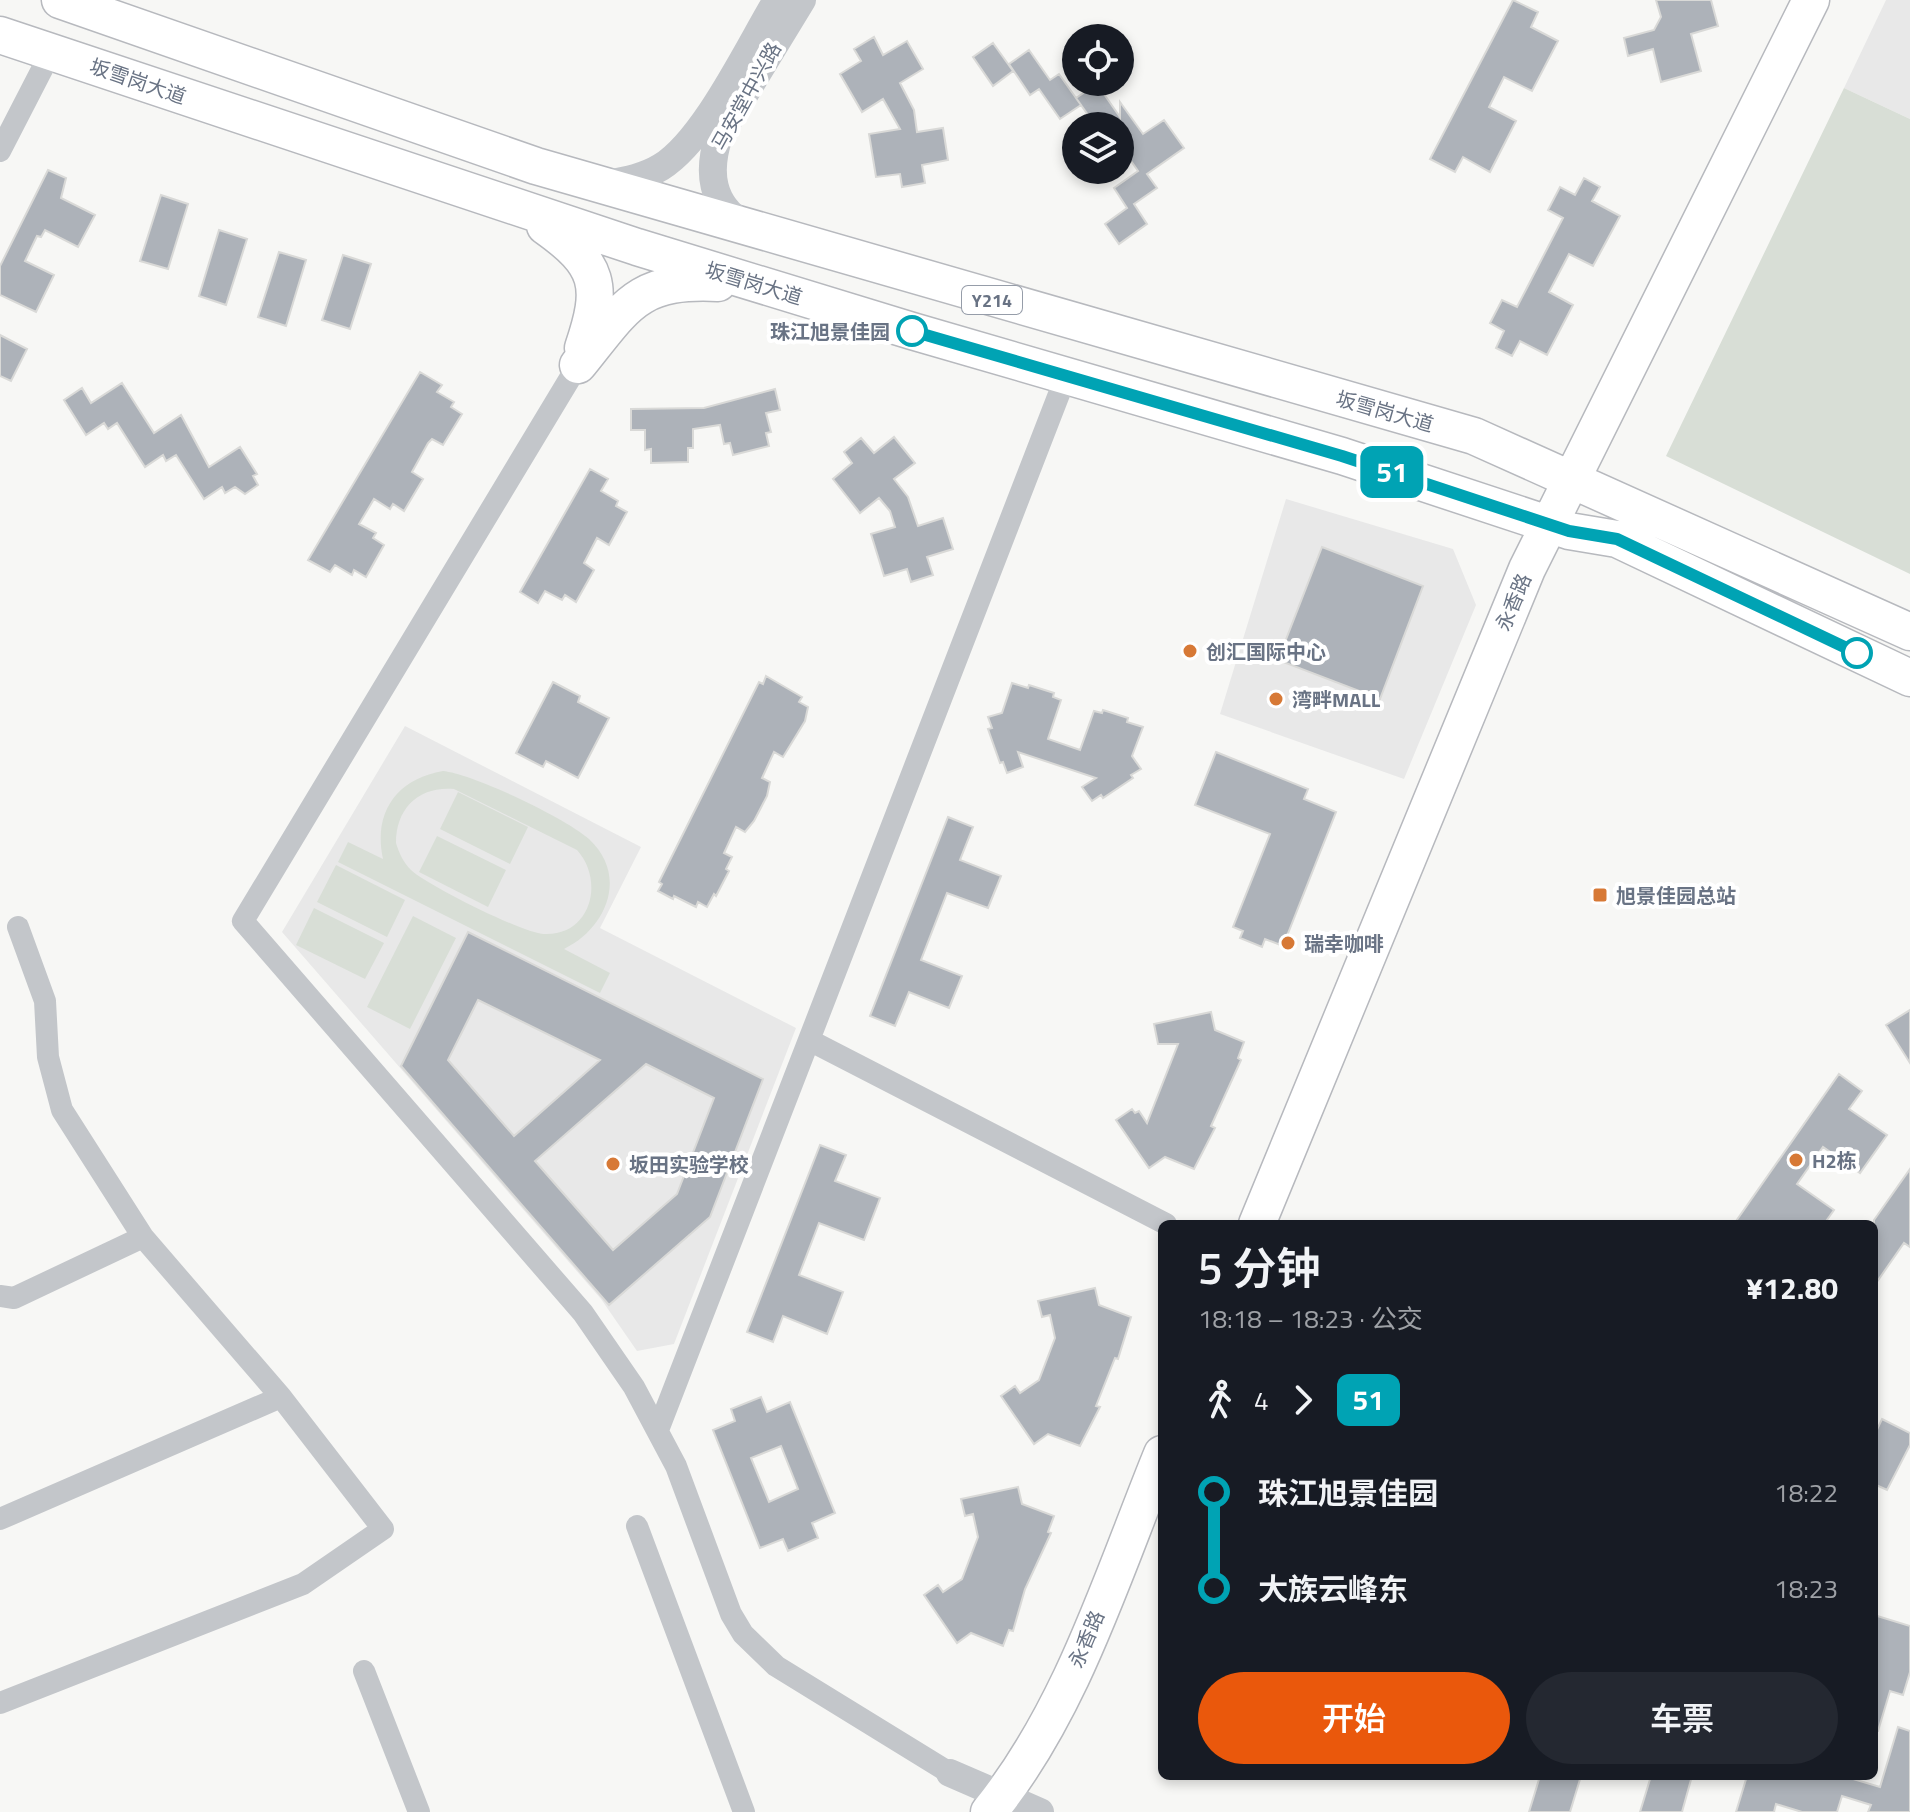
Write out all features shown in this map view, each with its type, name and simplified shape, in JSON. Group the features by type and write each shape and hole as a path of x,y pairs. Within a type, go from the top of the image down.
{"main road":[{"name":"坂雪岗大道","path":"60,0 123,10 600,185 1474,436 1910,632"},
{"name":"永香路","path":"1582,482 1811,0"},
{"name":"永香路","path":"1259,1220 1527,569 1559,527 1833,0"},
{"name":"坂雪岗大道","path":"0,35 521,209 762,285 1342,456 1559,527 1617,539 1910,678"},
{"path":"521,209 577,250 594,277 596,310 578,365"},
{"path":"578,365 623,310 645,292 673,282 762,285"},
{"name":"永香路","path":"1283,1220 1542,588 1559,527"},
{"name":"永香路","path":"1007,1808 1071,1673 1158,1464"},
{"name":"永香路","path":"1007,1808 1052,1757 1091,1684 1158,1525"}],"street":[{"name":"马安堂中兴路","path":"600,185 634,179 661,167 681,151 700,127 777,0"},
{"name":"马安堂中兴路","path":"752,230 732,217 719,202 712,181 712,158 719,136 802,0"},
{"path":"0,151 51,52"},
{"path":"578,365 243,921 583,1313 618,1362 658,1430 694,1507 731,1614 743,1634 776,1666 1007,1808"},
{"path":"658,1430 1066,376"},
{"path":"0,1703 303,1584 383,1529 281,1397 143,1237 62,1110 48,1057 45,1001 18,927"},
{"path":"809,1040 1158,1220"},
{"path":"0,1296 14,1298 143,1237"},
{"path":"0,1519 281,1397"},
{"path":"637,1526 744,1812"},
{"path":"364,1671 419,1812"}],"shaded area":[{"path":"1886,0 1910,0 1910,119 1844,88"},
{"path":"1844,88 1910,119 1910,574 1666,456"},
{"path":"1286,499 1453,549 1476,605 1404,779 1220,714"},
{"name":"坂田实验学校","path":"405,726 641,847 600,928 796,1028 674,1344 637,1351 601,1299 282,932"},
{"path":"443,771 457,774 519,798 577,830 601,854 608,869 610,885 607,900 591,929 564,949 610,973 600,993 338,862 348,842 383,859 381,842 385,813 401,790 427,775","holes":["454,789 577,850 590,876 589,904 573,926 544,934 497,917 420,877 406,864 396,843 400,819 412,802 430,791"]},
{"path":"458,792 528,827 510,864 440,829"},
{"path":"437,836 506,870 488,907 419,872"},
{"path":"336,865 405,900 387,937 317,902"},
{"path":"314,908 384,943 365,979 296,945"},
{"path":"413,916 456,938 410,1029 367,1007"}],"building":[{"path":"1513,0 1538,12 1531,27 1558,41 1532,91 1504,77 1489,107 1516,121 1490,172 1463,157 1455,172 1430,159"},
{"path":"1656,0 1711,0 1718,26 1691,34 1701,71 1661,82 1653,49 1628,56 1624,38 1654,30 1661,17"},
{"path":"874,37 883,55 907,41 923,69 900,83 914,110 917,132 943,128 948,160 922,165 925,183 902,187 900,174 876,177 869,134 900,129 883,99 862,112 840,74 861,61 854,49"},
{"path":"993,43 1013,71 993,86 973,57"},
{"path":"1029,50 1050,80 1059,74 1062,78 1062,96 1075,96 1081,105 1070,112 1062,112 1060,119 1039,89 1030,95 1009,64"},
{"path":"1105,96 1117,112 1086,112 1076,98"},
{"path":"1164,120 1184,148 1147,174 1157,188 1134,204 1147,224 1119,244 1105,224 1127,208 1114,188 1120,184 1134,184 1134,174 1138,171 1134,165 1134,121 1143,134"},
{"path":"48,170 66,178 61,198 95,215 78,247 45,230 41,237 37,236 25,261 54,275 36,312 0,295 0,266"},
{"path":"1584,178 1600,187 1592,201 1620,216 1593,266 1569,254 1549,292 1573,305 1547,355 1520,341 1512,356 1496,348 1504,331 1490,323 1502,300 1517,307 1563,218 1548,210 1560,187 1575,195"},
{"path":"161,195 188,204 168,269 140,261"},
{"path":"219,230 247,239 226,305 199,296"},
{"path":"279,252 306,260 286,326 258,317"},
{"path":"343,255 371,264 350,329 322,320"},
{"path":"0,335 27,349 11,381 0,376"},
{"path":"420,372 442,385 437,392 454,402 451,407 462,414 443,445 432,439 428,443 412,472 423,479 404,511 393,504 390,509 374,499 359,524 376,533 373,538 384,545 366,577 354,570 352,575 335,565 330,572 308,560"},
{"path":"122,383 154,433 181,415 209,467 240,447 257,474 253,476 258,485 245,494 235,487 225,493 222,487 204,499 176,455 166,461 163,455 145,467 117,423 108,429 104,423 86,435 64,400 82,388 91,403"},
{"path":"775,389 780,410 766,413 771,432 766,433 769,446 733,455 730,443 724,444 720,425 693,429 693,448 688,448 688,462 651,463 651,449 645,450 645,430 631,430 631,409 704,408"},
{"path":"894,437 915,463 894,479 908,497 918,526 943,518 953,549 927,557 933,575 911,582 907,569 884,576 871,534 895,527 890,511 879,498 860,513 833,479 852,463 844,452 861,438 874,453"},
{"path":"590,469 608,479 601,491 618,501 616,506 627,512 609,545 597,538 584,563 594,570 576,602 565,595 562,600 545,591 538,603 520,592"},
{"path":"1322,547 1423,586 1380,699 1278,660"},
{"path":"766,676 802,697 799,702 808,707 805,721 783,757 774,752 762,778 770,782 767,796 745,832 736,827 724,853 732,857 726,869 729,871 716,896 714,894 707,907 698,902 696,907 674,896 673,899 658,891 662,884 659,882 759,682 763,684"},
{"path":"553,682 580,696 578,702 609,718 578,778 546,761 543,767 516,753"},
{"path":"1012,683 1054,693 1053,697 1061,700 1048,739 1080,750 1094,711 1102,713 1103,710 1128,718 1127,722 1143,727 1132,756 1141,769 1103,798 1101,795 1092,801 1082,787 1096,778 1018,752 1023,767 1007,773 1003,762 1000,763 988,729 992,728 988,717 1002,713"},
{"path":"1216,752 1308,789 1304,799 1336,812 1283,946 1265,939 1262,947 1240,938 1243,931 1233,927 1270,834 1195,805"},
{"path":"948,817 973,827 960,860 1001,876 988,908 947,893 921,960 962,976 949,1008 909,992 895,1026 870,1016"},
{"path":"468,932 763,1079 710,1217 609,1305 401,1066","holes":["478,1000 600,1060 514,1136 448,1060","646,1064 714,1098 677,1194 613,1250 535,1161"]},
{"path":"1910,1010 1910,1063 1886,1025"},
{"path":"1211,1012 1215,1030 1244,1042 1238,1058 1241,1060 1211,1126 1215,1128 1194,1169 1165,1157 1149,1168 1116,1120 1132,1109 1135,1113 1139,1111 1147,1123 1178,1044 1158,1044 1154,1024"},
{"name":"H2栋","path":"1839,1074 1862,1091 1849,1109 1887,1135 1860,1173 1823,1147 1797,1184 1834,1210 1827,1220 1737,1220"},
{"path":"820,1145 846,1155 835,1181 880,1198 864,1240 819,1223 799,1275 843,1292 827,1334 783,1316 773,1342 747,1332"},
{"path":"1910,1169 1910,1247 1904,1243 1878,1280 1878,1220 1874,1220"},
{"path":"1095,1288 1099,1305 1131,1317 1118,1359 1115,1358 1096,1406 1100,1407 1080,1446 1048,1434 1034,1444 1001,1396 1015,1386 1020,1393 1039,1380 1055,1338 1050,1315 1042,1317 1038,1301"},
{"path":"761,1397 767,1412 790,1402 835,1513 812,1523 818,1538 788,1551 783,1539 760,1548 713,1430 735,1421 731,1409","holes":["781,1446 798,1489 769,1502 751,1458"]},
{"path":"1882,1419 1910,1433 1910,1445 1887,1490 1878,1486 1878,1428"},
{"path":"1018,1487 1022,1504 1054,1516 1048,1532 1051,1533 1025,1589 1013,1631 1009,1630 1003,1646 971,1633 957,1643 924,1595 938,1585 943,1592 962,1579 978,1537 973,1514 965,1516 961,1499"},
{"path":"1878,1616 1910,1626 1910,1672 1903,1695 1890,1691 1878,1731"},
{"path":"1898,1727 1910,1731 1910,1812 1868,1812 1871,1805 1842,1796 1837,1812 1802,1812 1776,1804 1774,1812 1736,1812 1746,1780 1856,1780 1880,1787"},
{"path":"1539,1780 1580,1780 1570,1812 1529,1812"},
{"path":"1650,1780 1691,1780 1682,1812 1640,1812"}],"bus line":[{"name":"51","path":"912,331 1342,456 1569,531 1617,539 1857,653"}],"place":[{"name":"珠江旭景佳园","path":"912,331"},
{"name":"创汇国际中心","path":"1190,651"},
{"name":"湾畔MALL","path":"1276,699"},
{"name":"旭景佳园总站","path":"1600,895"},
{"name":"瑞幸咖啡","path":"1288,943"},
{"name":"H2栋","path":"1796,1160"},
{"name":"坂田实验学校","path":"613,1164"}]}
